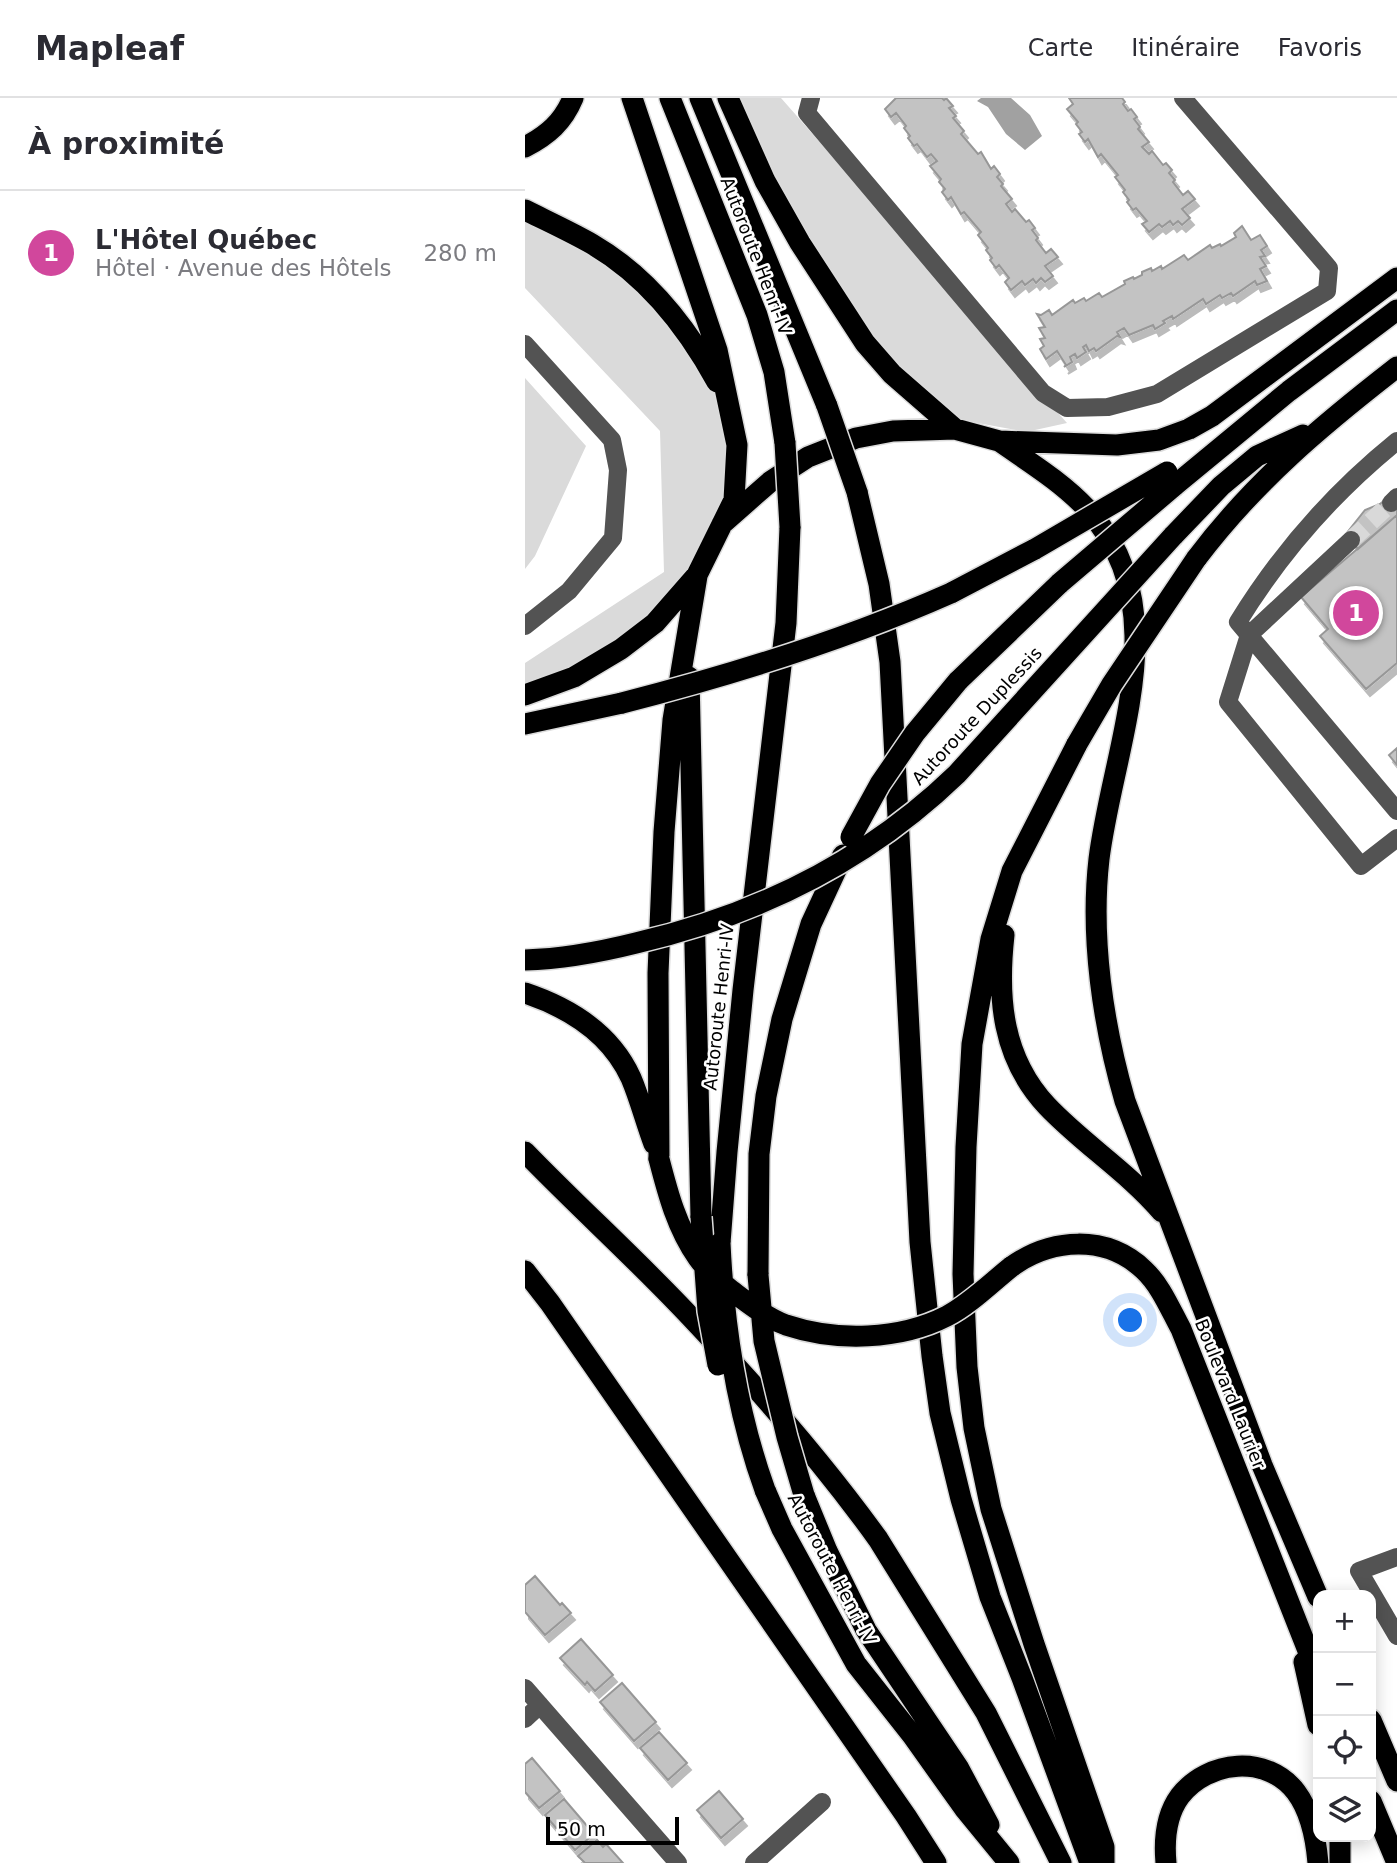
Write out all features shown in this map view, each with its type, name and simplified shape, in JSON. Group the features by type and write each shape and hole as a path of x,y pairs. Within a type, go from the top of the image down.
{"highway":[{"path":"525,147 544,137 557,125 573,98"},
{"path":"525,695 574,677 621,649 655,622 697,575 734,500 737,445 717,350 632,98"},
{"name":"Autoroute Henri-IV","path":"670,98 757,315 774,372 785,443 790,527 786,623 743,990 722,1198 720,1243 723,1304 734,1376 752,1455 765,1490 782,1529 856,1664 912,1735 964,1808 1010,1863"},
{"name":"Autoroute Henri-IV","path":"700,98 827,407 857,492 879,584 890,662 920,1242 940,1413 961,1499 990,1597 1023,1678 1090,1863"},
{"path":"728,98 765,181 800,243 865,343 892,374 954,429"},
{"path":"525,210 593,245 652,291 676,318 706,360 729,406"},
{"path":"722,524 771,481 809,457 856,438 893,431 954,429 999,441 1126,445 1159,440 1189,429 1222,408 1397,278"},
{"path":"1010,1863 958,1767 866,1630 827,1551 804,1495 787,1437 764,1341 758,1275 759,1154 766,1096 782,1019 811,924 851,837 880,784 915,733 958,681 1171,479 1397,310"},
{"path":"1104,1863 1104,1847 991,1509 974,1428 967,1367 963,1274 966,1147 972,1044 991,939 1012,871 1077,744 1112,684 1196,559 1248,497 1321,427 1397,368"},
{"name":"Autoroute Duplessis","path":"525,960 608,950 686,932 754,908 799,887 862,850 926,804 957,774 1221,486 1257,456 1321,427"},
{"path":"999,441 1056,482 1086,508 1116,548 1128,580 1135,623 1134,665 1127,725 1099,861 1098,960 1110,1050 1125,1101 1192,1277"},
{"path":"525,724 717,679 818,646 908,612 951,593 1171,479"},
{"path":"659,1159 658,973 664,832 673,720 697,575"},
{"path":"687,636 692,738 701,1217 708,1311 725,1397 734,1424 752,1455"},
{"path":"1039,816 1005,933 1000,985 1002,1010 1010,1045 1025,1076 1047,1105 1142,1189 1162,1212 1192,1277"},
{"path":"525,993 568,1010 601,1035 615,1052 631,1078 659,1159"},
{"path":"525,1152 698,1325 819,1460 859,1512 986,1713 1061,1863"},
{"name":"Boulevard Laurier","path":"659,1159 678,1225 698,1259 737,1295 785,1324 822,1334 866,1337 908,1329 949,1315 1025,1257 1053,1245 1082,1243 1128,1257 1160,1288 1181,1329 1313,1664"},
{"path":"525,1271 906,1816 936,1863"},
{"name":"Boulevard Laurier","path":"1192,1277 1262,1465 1315,1590"},
{"path":"1294,1619 1316,1716"},
{"path":"1376,1732 1397,1781"},
{"path":"1166,1863 1165,1847 1170,1814 1179,1797 1204,1775 1244,1765 1265,1769 1284,1780 1296,1792 1306,1810 1315,1838 1318,1863"},
{"path":"1376,1813 1397,1863"},
{"path":"1339,1842 1340,1863"}],"street":[{"path":"811,98 807,113 1043,393 1067,408 1108,407 1157,394 1327,291 1329,268 1183,98"},
{"path":"525,344 612,440 618,470 613,538 569,591 525,626"},
{"path":"1397,441 1353,478 1302,532 1267,577 1244,628 1228,702 1361,866 1397,838"},
{"path":"1244,628 1351,540"},
{"path":"1244,628 1397,811"},
{"path":"1397,1557 1359,1571 1397,1636"},
{"path":"525,1688 678,1863"},
{"path":"525,1719 540,1705"},
{"path":"754,1863 822,1802"}],"shaded area":[{"path":"728,98 781,98 1067,423 1035,430 1016,430 961,420 865,343"},
{"path":"981,98 1011,98 1030,115 1042,136 1025,150 1006,134 988,107 977,101"},
{"path":"525,210 622,265 729,406 734,500 655,623 525,695 525,663 664,572 660,431 525,288"},
{"path":"525,378 586,446 535,556 525,569"}],"building":[{"path":"896,98 946,98 953,106 949,108 956,116 953,118 964,131 961,134 978,154 981,152 991,169 994,166 1000,174 997,177 1003,184 1001,186 1012,199 1006,204 1012,212 1015,209 1026,222 1029,220 1035,228 1032,230 1038,238 1036,240 1046,253 1051,249 1058,257 1045,266 1053,276 1045,282 1041,278 1036,283 1033,279 1025,285 1022,281 1011,290 1005,282 1009,278 999,265 996,268 990,260 992,258 986,250 988,248 978,235 981,232 964,212 961,214 951,197 948,200 942,192 945,189 939,182 941,179 930,166 937,161 931,154 927,157 917,144 914,146 904,128 906,126 896,113 891,117 885,109"},
{"path":"1069,98 1122,98 1128,111 1131,109 1137,117 1134,119 1140,127 1138,129 1149,142 1142,147 1149,154 1152,151 1163,165 1166,163 1172,170 1169,173 1183,195 1188,191 1195,199 1182,209 1190,218 1182,225 1178,221 1173,225 1170,221 1162,227 1159,224 1149,232 1142,224 1147,221 1127,202 1129,200 1123,192 1125,190 1115,177 1118,175 1101,154 1098,157 1088,139 1085,142 1079,134 1082,132 1076,124 1078,122 1067,109 1073,104"},
{"path":"1242,226 1251,240 1260,235 1267,246 1261,250 1265,256 1260,257 1266,266 1260,269 1267,281 1257,285 1255,281 1233,296 1231,293 1222,298 1220,295 1206,304 1203,299 1173,319 1172,316 1163,321 1165,323 1155,329 1153,325 1129,335 1124,328 1117,332 1120,337 1117,336 1096,351 1094,348 1089,351 1086,345 1083,347 1086,352 1077,358 1075,354 1070,357 1072,362 1064,367 1066,365 1057,351 1046,359 1040,349 1044,346 1040,339 1045,338 1039,328 1045,327 1037,314 1041,315 1049,310 1052,315 1073,300 1075,303 1084,298 1086,301 1099,293 1102,297 1125,284 1124,281 1133,277 1134,279 1151,268 1152,271 1161,266 1162,269 1184,255 1188,260 1210,245 1212,248 1220,244 1221,246 1236,237 1234,233"},
{"path":"1386,499 1397,510 1397,515 1358,549 1346,534 1365,510"},
{"path":"1397,515 1397,663 1366,689 1320,636 1328,629 1301,597"},
{"path":"1397,748 1397,765 1389,755"},
{"path":"535,1576 560,1605 562,1603 571,1613 545,1635 525,1612 525,1585"},
{"path":"581,1639 613,1675 595,1691 587,1682 585,1685 560,1658"},
{"path":"622,1683 656,1722 634,1741 600,1702"},
{"path":"659,1732 687,1763 668,1780 640,1748"},
{"path":"532,1758 560,1791 539,1808 525,1792 525,1764"},
{"path":"719,1791 743,1819 721,1838 697,1810"},
{"path":"564,1799 594,1834 575,1850 545,1815"},
{"path":"597,1840 603,1847 606,1844 623,1863 585,1863 578,1856"}],"tunnel":[{"path":"1351,540 1391,503"}],"place":[{"name":"L'Hôtel Québec","path":"1356,613"}]}
